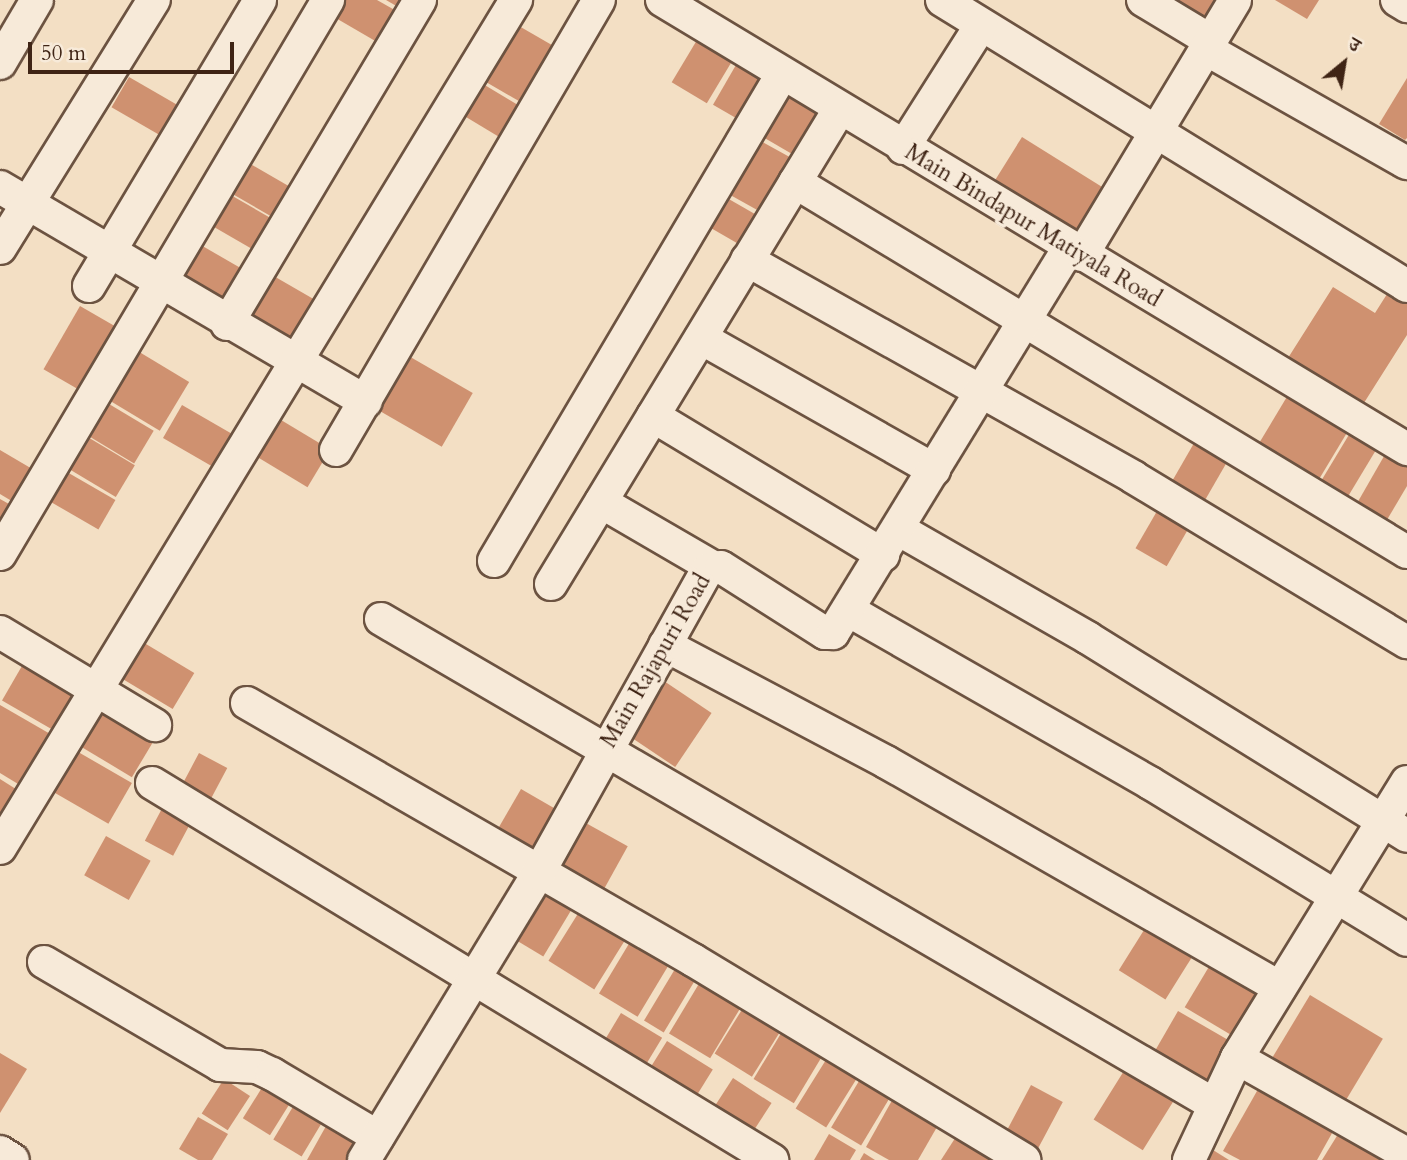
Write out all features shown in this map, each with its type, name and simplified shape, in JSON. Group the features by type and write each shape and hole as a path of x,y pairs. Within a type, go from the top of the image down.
{"street":[{"path":"0,63 37,0"},
{"path":"0,248 154,0"},
{"path":"89,286 260,0"},
{"path":"0,554 163,283 328,0"},
{"path":"227,324 420,0"},
{"path":"0,848 516,0"},
{"path":"336,450 599,0"},
{"name":"Main Bindapur Matiyala Road","path":"662,0 781,76 1407,449"},
{"path":"942,0 1407,286"},
{"path":"1143,0 1209,45 1407,163"},
{"name":"Main Rajapuri Road","path":"371,1148 472,978 538,874 606,748 711,566 721,568 825,633 833,633 1024,322 1156,134 1235,0"},
{"path":"1397,0 1407,6"},
{"path":"902,148 981,25"},
{"path":"494,561 781,76"},
{"path":"551,584 839,110"},
{"path":"795,182 1407,552"},
{"path":"0,187 110,250 227,324 366,402"},
{"path":"747,260 1133,477 1407,642"},
{"path":"701,338 934,470"},
{"path":"653,416 890,542 1088,638 1395,828"},
{"path":"601,502 711,566"},
{"path":"848,610 1337,896 1407,940"},
{"path":"381,619 1215,1105"},
{"path":"0,632 155,724"},
{"path":"665,645 898,769 1280,988"},
{"path":"247,702 538,874 692,960 1024,1160"},
{"path":"1189,1160 1237,1058 1337,896 1395,828 1407,782"},
{"path":"152,783 772,1160"},
{"path":"44,961 220,1065 257,1067 371,1148"},
{"path":"1237,1058 1407,1154"},
{"path":"0,1152 13,1160"}],"building":[{"path":"344,0 377,0 407,17 389,49 334,17"},
{"path":"386,0 412,0 405,11"},
{"path":"1146,0 1227,0 1207,35"},
{"path":"1275,0 1319,0 1307,19"},
{"path":"512,22 566,53 533,109 480,78"},
{"path":"700,35 735,56 707,103 672,82"},
{"path":"740,58 771,76 744,123 713,105"},
{"path":"129,77 184,109 167,139 112,107"},
{"path":"1407,78 1407,138 1405,140 1379,124"},
{"path":"478,81 531,113 512,145 459,113"},
{"path":"785,91 827,115 801,159 760,135"},
{"path":"1022,137 1109,192 1081,237 994,182"},
{"path":"759,140 801,163 771,217 729,194"},
{"path":"247,162 302,194 285,224 230,192"},
{"path":"229,194 284,226 266,257 211,225"},
{"path":"727,198 770,223 753,252 710,227"},
{"path":"199,244 252,274 230,312 178,281"},
{"path":"265,271 315,300 292,341 242,312"},
{"path":"1394,283 1407,291 1407,335 1362,406 1288,358 1333,287 1375,313"},
{"path":"80,306 118,328 82,391 44,369"},
{"path":"136,350 189,382 160,431 107,399"},
{"path":"400,351 473,393 442,447 369,405"},
{"path":"1288,395 1348,431 1316,485 1256,449"},
{"path":"104,401 154,431 134,463 84,434"},
{"path":"182,405 235,436 216,468 163,438"},
{"path":"271,414 330,450 307,487 248,452"},
{"path":"1201,431 1234,450 1200,509 1167,490"},
{"path":"1350,433 1377,449 1344,504 1317,488"},
{"path":"86,436 135,465 116,497 67,468"},
{"path":"0,450 34,470 15,503 0,494"},
{"path":"1387,451 1407,463 1407,486 1381,530 1352,512"},
{"path":"60,468 115,500 98,529 43,497"},
{"path":"0,499 9,504 0,519"},
{"path":"1164,499 1195,517 1167,566 1136,548"},
{"path":"136,638 194,673 173,709 114,674"},
{"path":"26,659 86,694 62,735 2,701"},
{"path":"661,679 712,713 675,767 625,733"},
{"path":"0,705 52,735 23,787 0,773"},
{"path":"93,706 153,742 132,777 72,741"},
{"path":"73,749 132,783 108,824 50,790"},
{"path":"199,753 227,768 205,810 176,795"},
{"path":"0,779 19,791 0,822"},
{"path":"521,789 556,809 525,862 490,842"},
{"path":"166,801 194,816 173,856 145,841"},
{"path":"584,822 628,846 599,899 555,874"},
{"path":"106,836 151,861 129,900 84,875"},
{"path":"549,883 577,900 543,957 515,940"},
{"path":"584,904 630,933 594,989 548,961"},
{"path":"1149,922 1196,951 1165,999 1119,970"},
{"path":"633,937 672,960 638,1017 599,994"},
{"path":"1213,960 1269,993 1240,1041 1185,1007"},
{"path":"678,964 698,976 664,1032 644,1021"},
{"path":"703,977 744,1002 710,1058 669,1034"},
{"path":"1310,995 1383,1039 1338,1113 1265,1070"},
{"path":"748,1000 785,1023 752,1077 715,1053"},
{"path":"1178,1011 1233,1043 1205,1091 1150,1059"},
{"path":"621,1013 662,1038 641,1073 600,1048"},
{"path":"786,1025 826,1049 794,1103 754,1079"},
{"path":"667,1041 713,1070 691,1104 645,1076"},
{"path":"0,1053 27,1069 0,1113"},
{"path":"829,1055 860,1074 826,1128 796,1108"},
{"path":"1127,1066 1176,1097 1143,1150 1094,1119"},
{"path":"862,1076 892,1094 861,1145 831,1127"},
{"path":"733,1078 772,1103 750,1136 712,1111"},
{"path":"224,1079 250,1096 228,1130 202,1113"},
{"path":"1261,1084 1336,1126 1317,1160 1240,1160 1223,1151"},
{"path":"1031,1085 1063,1102 1033,1158 1001,1141"},
{"path":"263,1086 290,1103 270,1135 243,1118"},
{"path":"895,1095 941,1120 918,1160 889,1160 866,1147"},
{"path":"297,1100 325,1117 302,1156 273,1139"},
{"path":"198,1117 228,1134 212,1160 198,1160 179,1149"},
{"path":"330,1119 367,1141 356,1160 307,1160"},
{"path":"961,1129 1008,1160 941,1160"},
{"path":"1340,1131 1388,1160 1322,1160"},
{"path":"829,1134 856,1150 850,1160 814,1160"},
{"path":"1213,1150 1229,1160 1207,1160"},
{"path":"864,1153 875,1160 860,1160"}]}
